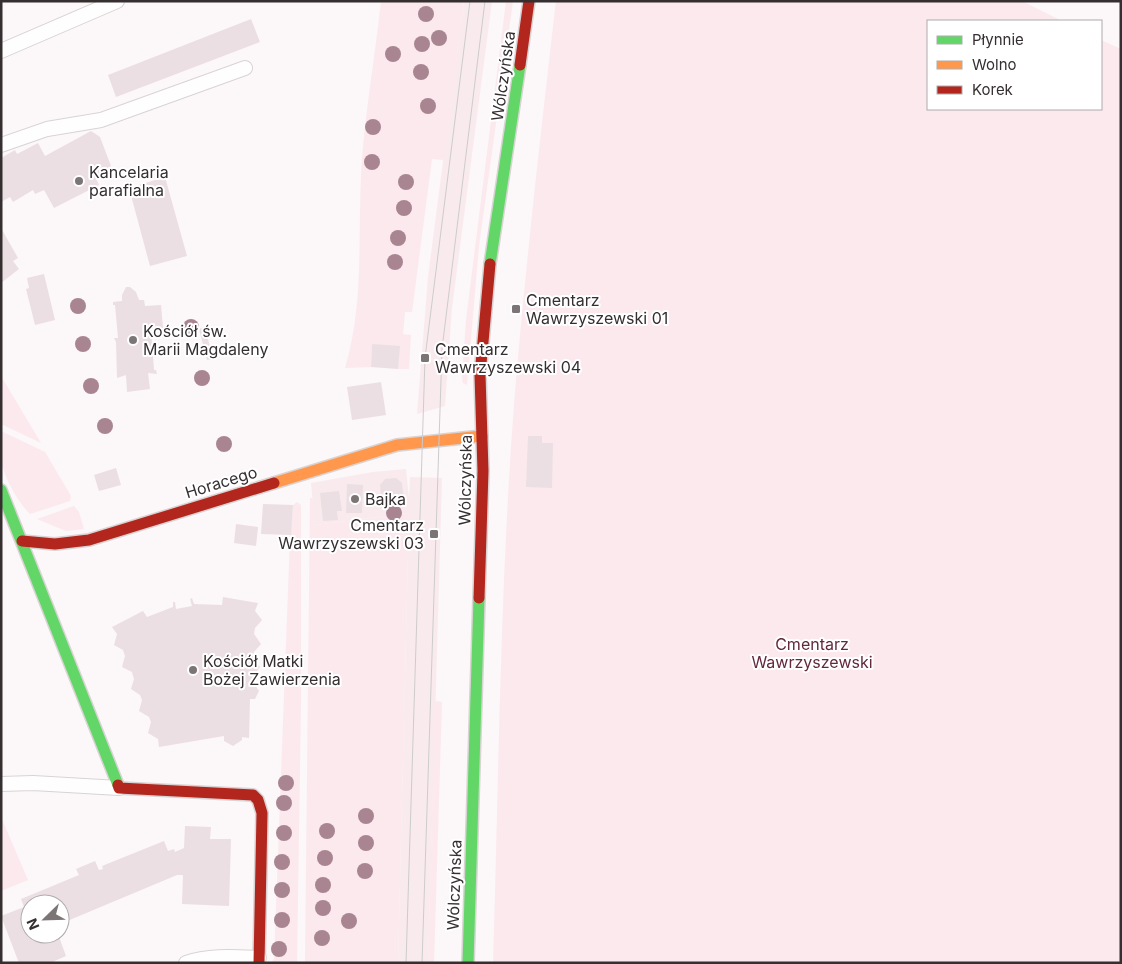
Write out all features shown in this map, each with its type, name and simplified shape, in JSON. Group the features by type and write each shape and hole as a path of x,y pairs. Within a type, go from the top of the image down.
{"street":[{"name":"Wólczyńska","path":"468,963 483,471 480,375 490,259 513,119 529,1"},
{"name":"Horacego","path":"22,541 55,544 89,540 397,445 438,439 482,436"},
{"path":"1,490 119,788 253,796 258,800 262,814 259,960"}],"lane":[{"path":"1,51 117,1"},
{"path":"1,145 47,129 101,120 245,68"},
{"path":"1,784 33,783 119,788"},
{"path":"186,963 195,960 234,957 259,960"}],"shaded area":[{"path":"464,1 492,1 452,308 445,406 417,414 428,277"},
{"path":"406,469 409,498 410,477 442,478 428,963 398,963 409,513 315,525 311,483 373,472"}],"green space":[{"path":"381,1 464,1 444,160 432,159 412,312 405,312 403,334 411,335 409,369 398,369 372,345 371,367 345,368 351,344 358,296 362,153"},
{"path":"506,1 513,1 479,246 467,385 463,383 462,378 466,320"},
{"name":"Cmentarz Wawrzyszewski","path":"556,1 1022,1 1060,20 927,20 927,110 1102,110 1102,40 1121,49 1121,963 493,963 503,606 510,463 515,392 539,147"},
{"path":"1,376 41,443 1,424"},
{"path":"1,431 45,452 71,496 70,501 30,514 25,509 16,497 3,469 1,462"},
{"path":"310,498 313,498 315,525 409,513 398,963 305,963"},
{"path":"297,502 301,505 301,702 297,963 271,963 274,959 290,538 293,505"},
{"path":"74,506 79,512 84,529 66,531 37,519"},
{"path":"435,701 442,702 434,963 428,963"},
{"path":"1,817 28,880 1,891"}],"building":[{"path":"251,19 260,42 116,97 108,75"},
{"path":"91,131 100,137 111,166 95,176 99,185 54,208 44,190 35,194 33,190 13,202 10,197 1,202 1,158 15,150 17,154 38,143 45,156"},
{"path":"165,177 187,256 150,266 129,188"},
{"path":"1,228 18,258 13,261 19,269 1,283"},
{"path":"44,274 55,320 35,325 26,289 29,288 27,278"},
{"name":"Kościół św. Marii Magdaleny","path":"126,287 130,287 136,292 139,300 144,300 145,306 161,305 163,328 151,329 154,370 156,370 157,374 148,373 150,389 127,392 126,375 117,378 116,342 114,338 118,338 115,305 113,305 113,302 122,301 122,295"},
{"path":"205,327 213,359 207,360 199,329"},
{"path":"372,344 400,346 398,369 371,367"},
{"path":"381,382 386,415 352,420 347,387"},
{"path":"528,436 542,436 542,443 553,443 552,488 526,487"},
{"path":"116,468 121,485 99,491 94,475"},
{"path":"396,478 402,483 404,503 382,505 380,485 385,479"},
{"name":"Bajka","path":"347,484 363,485 362,513 346,513"},
{"path":"339,491 342,511 337,511 338,520 323,521 320,493"},
{"path":"263,504 293,505 291,535 261,534"},
{"path":"236,524 258,527 256,546 234,543"},
{"name":"Kościół Matki Bożej Zawierzenia","path":"223,597 258,603 255,611 262,620 255,628 254,634 261,644 254,652 253,658 260,667 253,676 253,682 259,691 255,699 250,699 249,738 242,737 242,740 233,746 224,741 224,736 159,747 158,739 148,733 151,722 149,717 139,711 142,700 140,695 131,689 134,679 132,672 122,667 125,656 123,650 114,645 117,634 112,627 143,611 147,617 173,607 173,602 175,602 176,609 192,606 190,599 192,598 194,604 222,605"},
{"path":"185,826 211,827 210,839 231,839 229,906 182,904 183,875 177,875 70,920 70,894 33,894 79,875 76,869 95,861 99,870 103,869 102,866 164,841 168,851 174,849 175,852 184,848"},
{"path":"20,909 20,944 62,944 66,956 50,963 19,963 1,916"}],"tram line":[{"path":"406,963 425,358 470,1"},
{"path":"422,963 442,349 485,1"}],"traffic: fast":[{"path":"490,264 520,65"},
{"path":"1,490 118,785"},
{"path":"468,963 479,598"}],"traffic: slow":[{"path":"274,483 397,445 482,436"}],"traffic: jam":[{"path":"520,65 529,1"},
{"path":"479,598 483,471 480,375 490,264"},
{"path":"22,541 55,544 89,540 274,483"},
{"path":"118,785 119,788 253,795 258,800 262,813 259,963"}],"place":[{"name":"Kancelaria parafialna","path":"79,181"},
{"name":"Cmentarz Wawrzyszewski 01","path":"516,309"},
{"name":"Kościół św. Marii Magdaleny","path":"133,340"},
{"name":"Cmentarz Wawrzyszewski 04","path":"425,358"},
{"name":"Bajka","path":"355,499"},
{"name":"Cmentarz Wawrzyszewski 03","path":"434,534"},
{"name":"Kościół Matki Bożej Zawierzenia","path":"193,670"}]}
